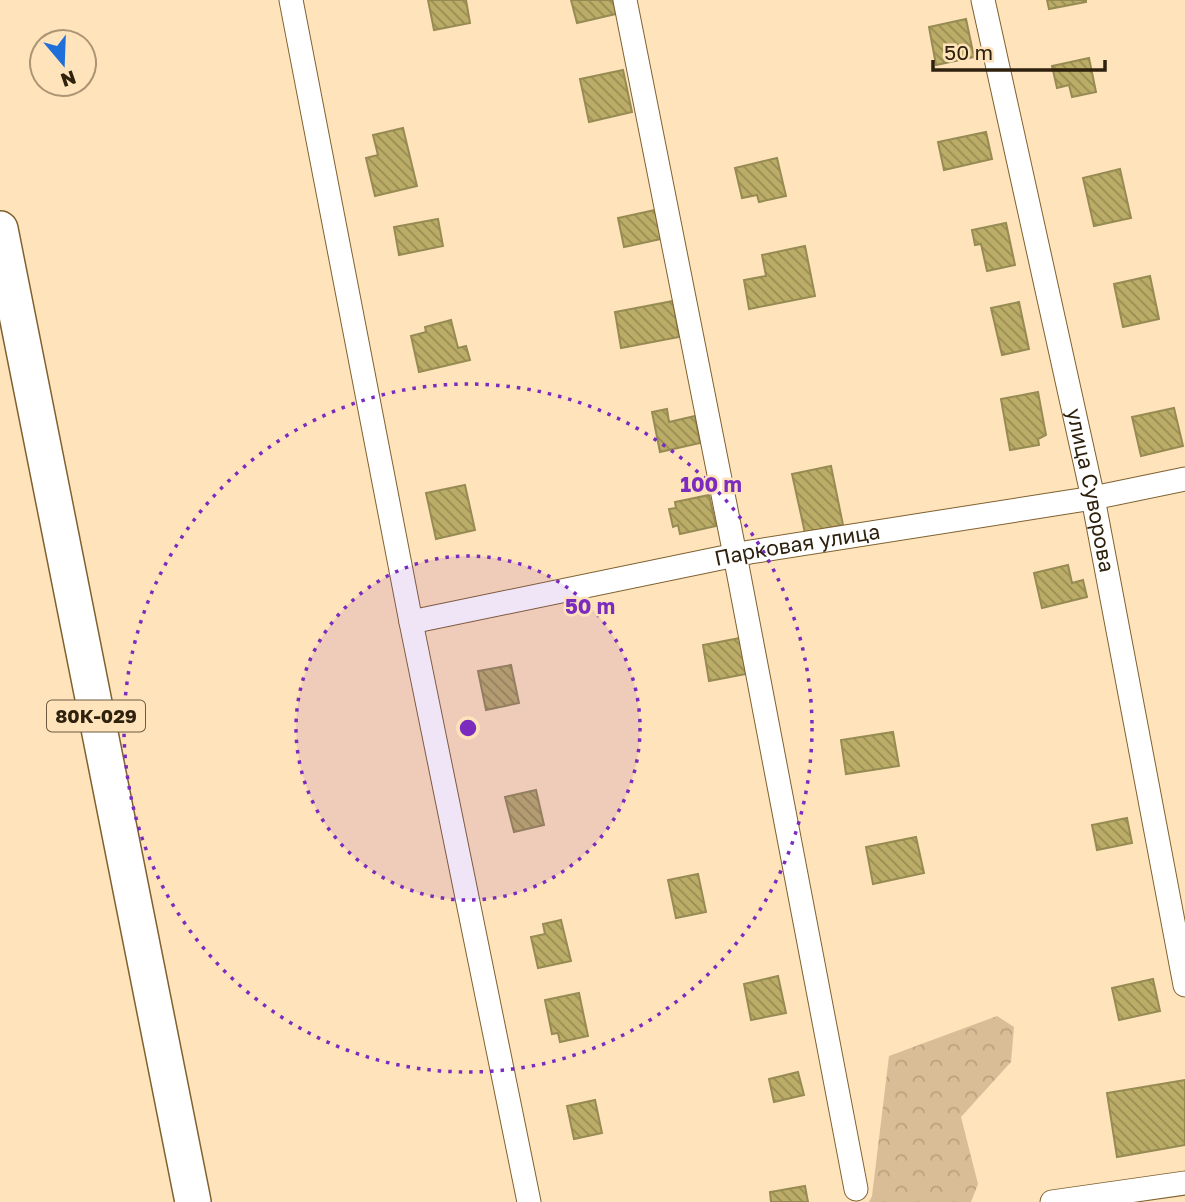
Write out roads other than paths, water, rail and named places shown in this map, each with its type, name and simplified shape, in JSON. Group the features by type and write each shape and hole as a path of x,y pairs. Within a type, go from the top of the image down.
{"main road":[{"name":"80К-029","path":"0,229 192,1202"}],"street":[{"path":"291,0 411,622 529,1202"},
{"path":"625,0 736,555 856,1189"},
{"name":"улица Суворова","path":"983,0 1093,498 1185,985"},
{"name":"Парковая улица","path":"411,622 736,555 1093,498 1185,479"},
{"path":"1052,1202 1185,1183"}]}
